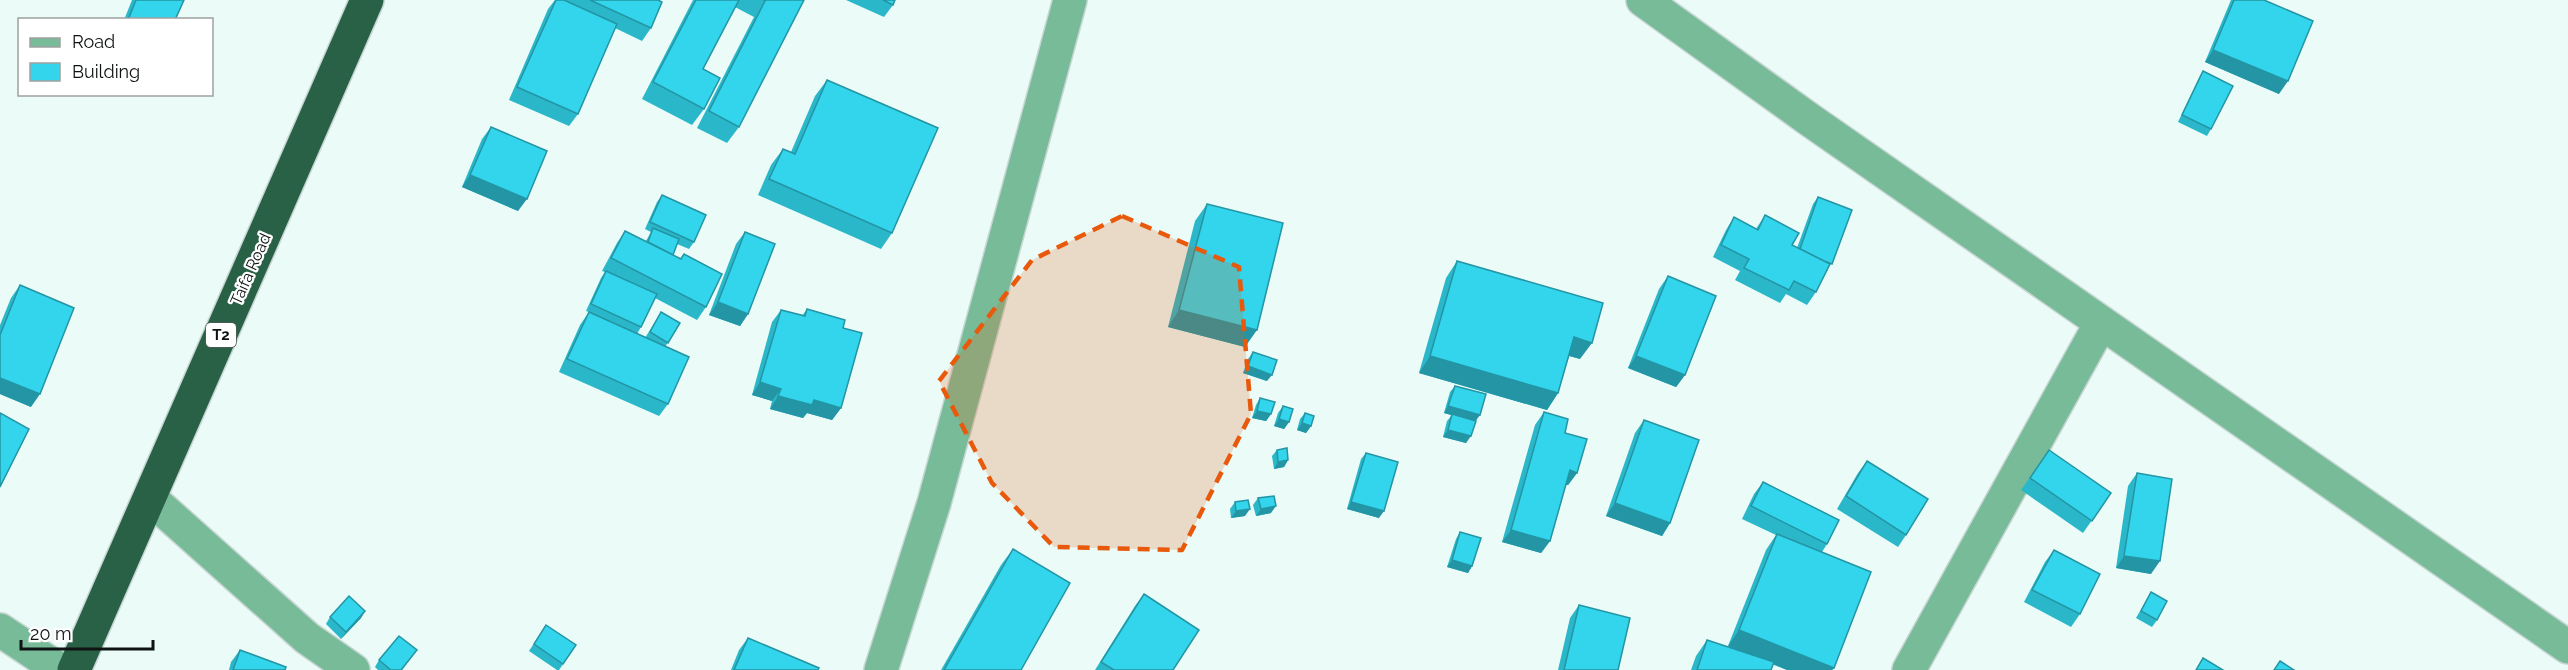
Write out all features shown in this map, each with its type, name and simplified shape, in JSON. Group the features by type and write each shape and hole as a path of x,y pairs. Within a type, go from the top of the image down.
{"highway":[{"name":"Taifa Road","path":"74,670 367,0"}],"street":[{"path":"881,670 934,503 1070,0"},
{"path":"1643,0 1810,120 2568,647"},
{"path":"1910,670 2101,323"},
{"path":"150,498 307,638 353,670"},
{"path":"0,630 60,670"}],"highlighted area":[{"path":"1122,216 1239,267 1251,414 1182,550 1054,547 992,483 939,381 1032,260"}],"building":[{"path":"136,0 184,0 176,18 129,18"},
{"path":"556,0 564,0 617,24 578,114 517,87"},
{"path":"590,0 658,0 662,2 651,28"},
{"path":"696,0 739,0 703,69 720,78 704,109 653,82"},
{"path":"764,0 804,0 739,127 709,111"},
{"path":"883,0 895,0 893,5"},
{"path":"2234,0 2264,0 2313,21 2288,81 2213,50"},
{"path":"2203,71 2233,86 2211,129 2182,115"},
{"path":"827,80 938,128 892,233 769,179 783,149 795,154"},
{"path":"491,127 547,151 527,199 470,175"},
{"path":"662,195 706,215 694,242 650,222"},
{"path":"1818,197 1852,210 1832,264 1800,249"},
{"path":"1207,204 1283,223 1257,330 1179,310"},
{"path":"1765,215 1799,233 1792,245 1830,264 1816,292 1794,281 1789,290 1744,268 1749,259 1721,245 1734,217 1758,230"},
{"path":"653,228 679,239 673,255 648,242"},
{"path":"625,231 681,259 684,254 722,274 706,307 611,258"},
{"path":"745,232 775,244 748,314 718,302"},
{"path":"1457,261 1603,303 1592,343 1574,337 1558,393 1430,356"},
{"path":"606,271 657,294 641,327 591,304"},
{"path":"1668,276 1716,296 1685,375 1636,356"},
{"path":"20,285 74,308 40,394 0,378 0,335"},
{"path":"807,309 845,320 843,328 862,333 841,408 814,400 812,405 778,396 781,389 760,382 781,310 805,316"},
{"path":"589,312 689,357 668,404 567,359"},
{"path":"661,312 680,323 668,343 650,332"},
{"path":"1253,352 1277,360 1272,375 1248,366"},
{"path":"1455,386 1486,394 1480,415 1448,406"},
{"path":"1260,398 1275,402 1271,414 1257,411"},
{"path":"1283,406 1293,409 1289,422 1279,419"},
{"path":"1544,412 1568,419 1565,433 1587,439 1577,473 1570,470 1550,541 1511,530"},
{"path":"0,413 29,429 0,487"},
{"path":"1305,413 1314,416 1311,426 1302,423"},
{"path":"1452,414 1476,421 1471,436 1448,430"},
{"path":"1644,420 1699,440 1670,523 1615,503"},
{"path":"1287,448 1288,460 1278,462 1277,450"},
{"path":"2049,450 2111,493 2092,521 2030,478"},
{"path":"1366,453 1398,462 1384,511 1351,502"},
{"path":"1867,461 1928,499 1906,535 1846,496"},
{"path":"2137,473 2172,479 2160,561 2124,556"},
{"path":"1763,482 1839,520 1827,544 1751,506"},
{"path":"1274,496 1276,506 1261,509 1258,498"},
{"path":"1248,500 1250,509 1236,511 1235,502"},
{"path":"1460,532 1481,538 1472,566 1452,560"},
{"path":"1777,534 1871,572 1834,668 1739,630"},
{"path":"1013,549 1070,583 1021,670 944,670"},
{"path":"2054,550 2100,574 2080,614 2032,590"},
{"path":"2151,592 2167,601 2157,620 2141,611"},
{"path":"1144,594 1199,630 1173,670 1114,670 1101,662"},
{"path":"349,596 365,611 346,632 330,617"},
{"path":"1579,605 1630,618 1618,670 1564,670"},
{"path":"546,625 576,645 563,664 534,644"},
{"path":"399,636 417,650 401,670 391,670 379,660"},
{"path":"748,638 819,668 818,670 734,670"},
{"path":"1707,640 1774,662 1771,670 1697,670"},
{"path":"240,650 286,667 285,670 233,670"},
{"path":"2203,658 2223,670 2196,670"},
{"path":"2280,661 2294,670 2274,670"}]}
